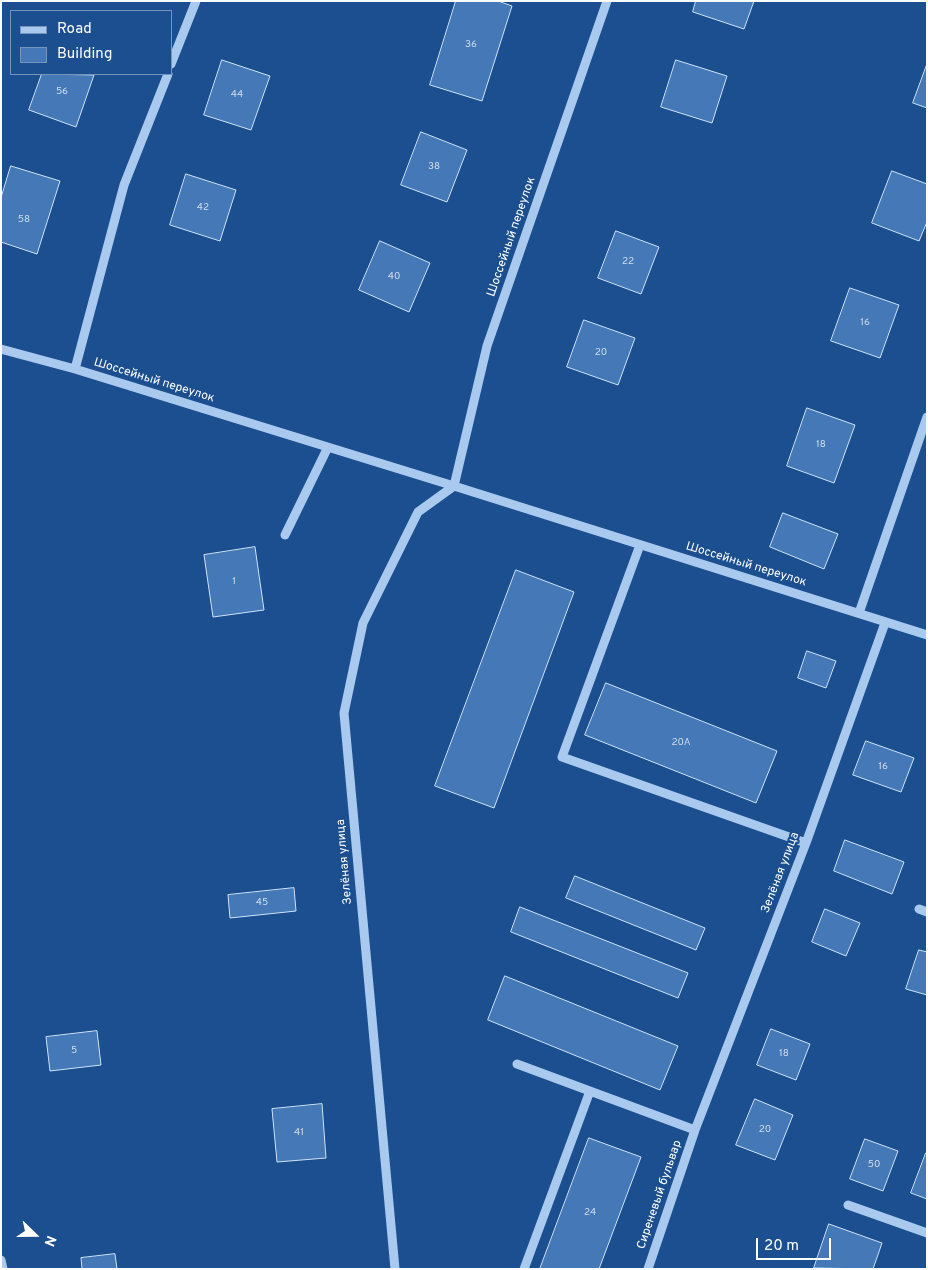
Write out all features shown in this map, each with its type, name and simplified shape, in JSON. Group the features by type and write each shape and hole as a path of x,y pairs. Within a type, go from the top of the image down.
{"street":[{"path":"172,61 196,1"},
{"name":"Шоссейный переулок","path":"454,486 487,346 607,1"},
{"name":"Шоссейный переулок","path":"75,369 124,185 168,75"},
{"name":"Шоссейный переулок","path":"1,349 75,369 454,486 927,636"},
{"path":"859,613 927,416"},
{"path":"285,536 328,447"},
{"name":"Зелёная улица","path":"395,1269 344,713 362,623 418,512 454,486"},
{"path":"640,545 562,756 806,843"},
{"name":"Зелёная улица","path":"695,1130 806,843 885,623"},
{"path":"517,1064 695,1130"},
{"path":"524,1269 590,1091"},
{"name":"Сиреневый бульвар","path":"648,1269 695,1130"},
{"path":"848,1205 927,1233"},
{"path":"1,1260 2,1269"}],"building":[{"path":"456,1 498,1 512,6 482,101 430,85"},
{"path":"696,1 754,1 744,29 693,12"},
{"path":"222,60 270,76 251,130 204,115"},
{"path":"676,60 727,76 712,123 661,107"},
{"path":"927,64 927,108 913,103"},
{"path":"42,75 94,75 76,127 29,110"},
{"path":"421,132 467,150 447,202 401,185"},
{"path":"11,166 60,181 37,254 1,242 1,198"},
{"path":"892,171 927,184 927,222 919,241 872,223"},
{"path":"186,174 236,190 220,241 170,225"},
{"path":"616,231 659,247 641,294 598,278"},
{"path":"380,241 430,263 409,312 359,290"},
{"path":"850,288 899,305 880,358 831,341"},
{"path":"584,320 635,338 618,385 567,367"},
{"path":"807,408 855,425 834,483 787,466"},
{"path":"783,513 838,534 824,569 770,547"},
{"path":"255,547 264,610 213,617 204,555"},
{"path":"516,570 574,592 494,808 435,786"},
{"path":"807,651 836,661 826,688 798,678"},
{"path":"606,683 777,751 756,803 585,735"},
{"path":"866,741 914,758 901,792 853,775"},
{"path":"845,840 904,862 892,894 834,871"},
{"path":"575,876 705,928 696,950 566,898"},
{"path":"294,888 296,911 230,918 228,895"},
{"path":"520,907 688,973 678,998 511,932"},
{"path":"825,909 860,923 846,956 812,942"},
{"path":"919,950 927,952 927,995 906,989"},
{"path":"505,976 678,1046 660,1090 488,1020"},
{"path":"771,1029 810,1044 796,1080 757,1065"},
{"path":"97,1031 101,1065 50,1071 46,1037"},
{"path":"755,1099 793,1115 775,1160 736,1145"},
{"path":"322,1104 326,1158 277,1162 272,1109"},
{"path":"589,1138 641,1157 599,1269 540,1269"},
{"path":"865,1139 898,1151 883,1191 850,1179"},
{"path":"927,1153 927,1199 911,1193"},
{"path":"829,1224 882,1243 873,1269 814,1268"},
{"path":"115,1254 117,1269 82,1269 81,1258"}]}
